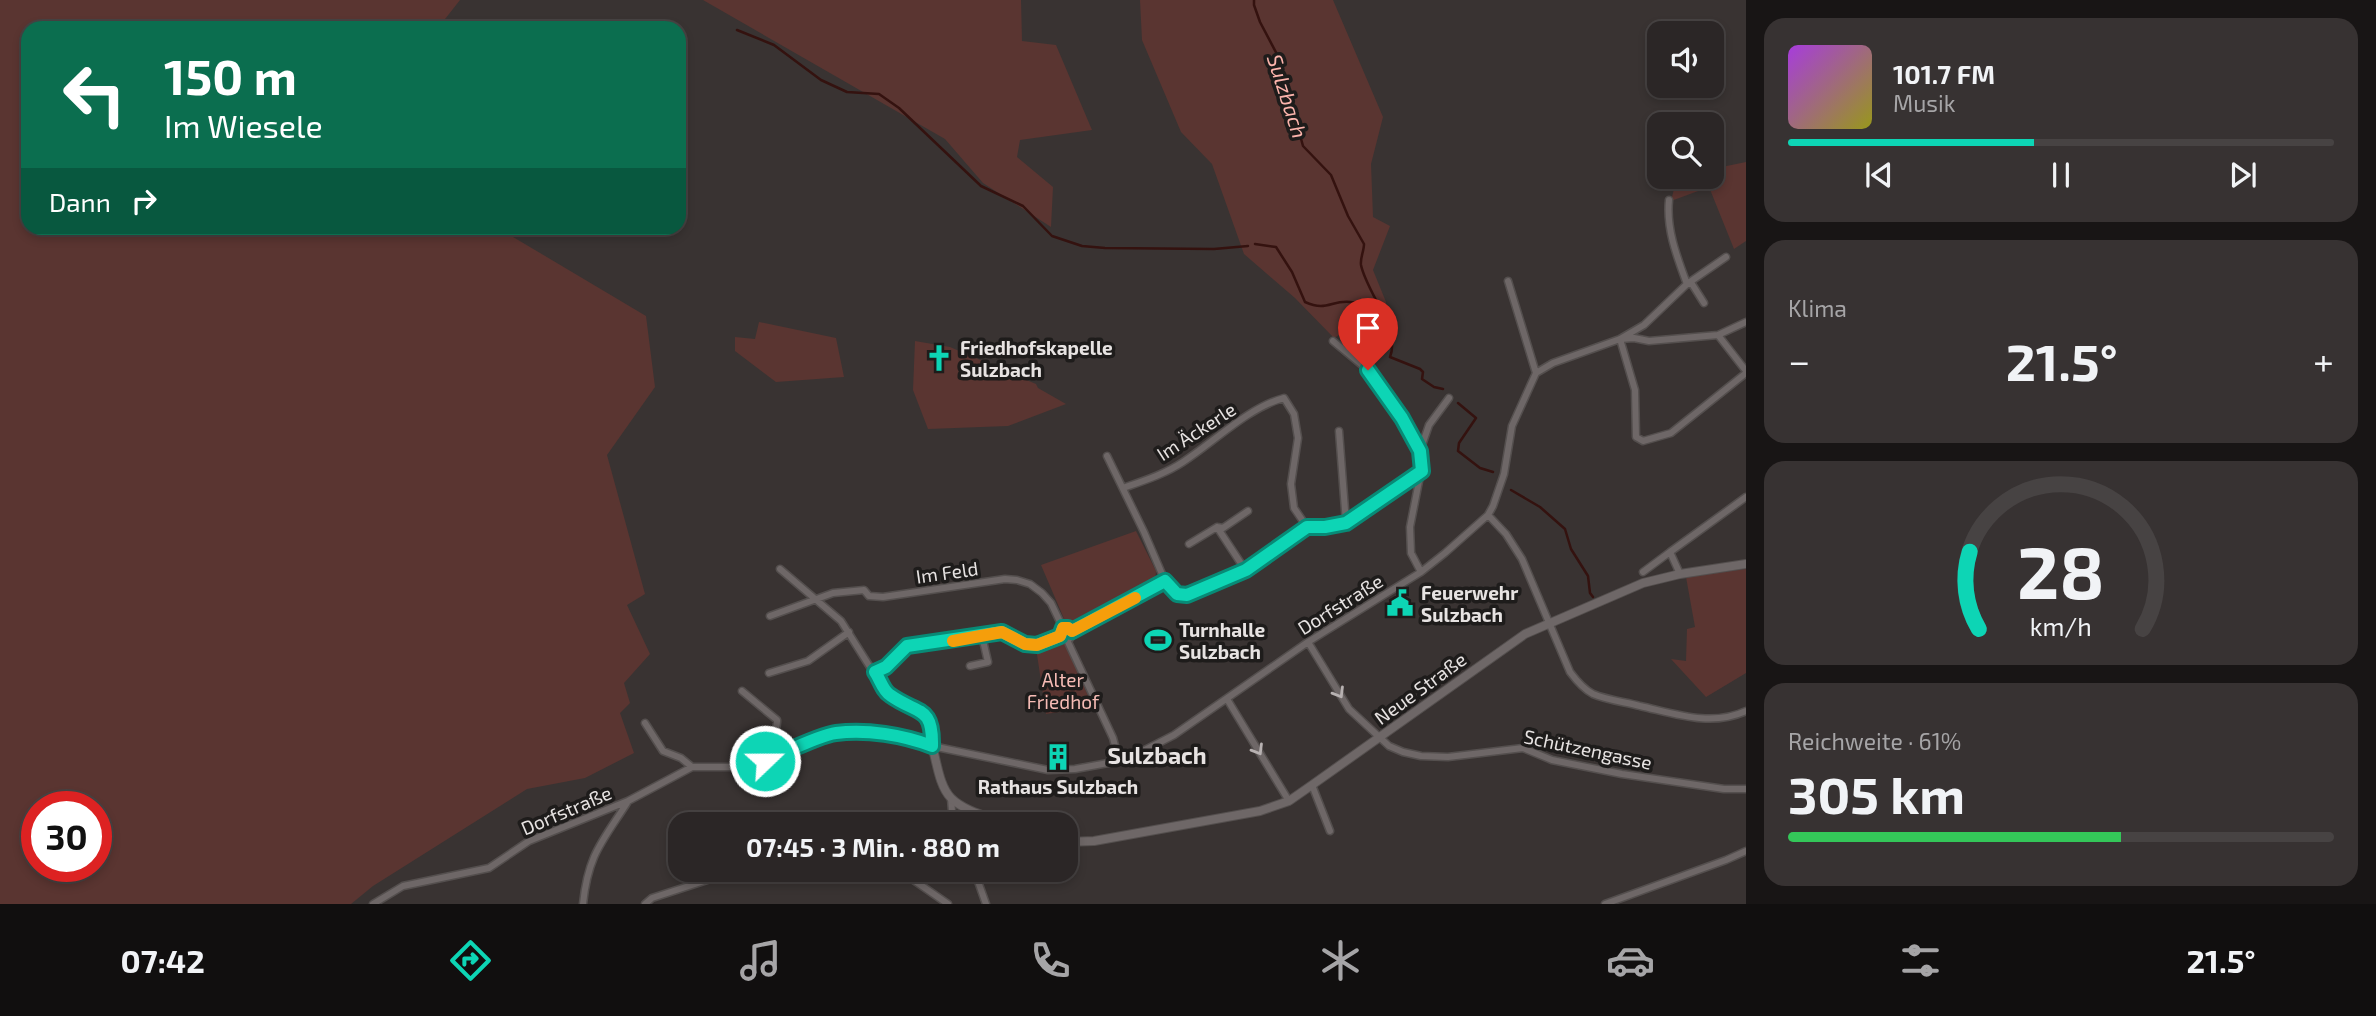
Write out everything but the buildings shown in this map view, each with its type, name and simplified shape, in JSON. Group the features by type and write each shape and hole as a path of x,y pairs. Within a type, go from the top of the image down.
{"street":[{"path":"1669,200 1667,216 1671,235 1687,284"},
{"path":"1508,281 1536,373 1553,363 1620,339 1644,325 1687,284 1726,257"},
{"path":"1687,284 1692,284 1704,303"},
{"path":"1620,339 1649,341 1718,335 1746,322"},
{"path":"1620,339 1635,390 1636,437 1643,442 1671,433 1746,372 1718,335"},
{"path":"1333,341 1368,370 1402,418 1420,451 1422,471 1410,527 1411,553 1421,572"},
{"name":"Dorfstraße","path":"373,904 403,886 489,868 529,841 628,801 692,767 744,767 834,733 872,733 911,738 932,746 1048,770 1075,769 1119,761 1141,752 1174,735 1308,642 1421,572 1488,515 1502,485 1512,426 1536,373"},
{"name":"Im Äckerle","path":"1123,488 1181,464 1248,416 1273,401 1284,398 1294,414 1298,438 1292,484 1294,508 1307,527"},
{"path":"1420,451 1429,425 1449,398"},
{"path":"1339,431 1346,523"},
{"path":"1107,456 1165,581 1177,594 1187,595 1246,570 1307,527 1346,523 1422,471"},
{"path":"1643,572 1746,497"},
{"path":"1189,544 1217,527 1223,528 1248,511"},
{"path":"1488,515 1515,546 1570,672 1594,694 1698,719 1732,717 1746,711"},
{"path":"1217,527 1246,570"},
{"path":"1670,552 1679,573"},
{"name":"Neue Straße","path":"1078,842 1260,811 1289,801 1504,647 1550,623 1643,583 1679,573 1746,564"},
{"path":"780,569 841,621 887,694 925,715 933,726 932,746 944,787 951,798 977,812"},
{"name":"Im Feld","path":"770,616 833,593 864,590 869,596 883,597 1005,579 1030,584 1042,593 1051,603 1063,628"},
{"path":"1072,631 1165,581"},
{"path":"1060,636 1063,628 1072,631"},
{"path":"1068,640 1072,637 1072,631"},
{"path":"769,673 808,661 849,632"},
{"path":"875,672 886,667 907,646 1002,632 1025,644 1037,645 1060,636 1068,640 1113,738 1119,761"},
{"path":"970,666 988,662 982,636"},
{"name":"Schützengasse","path":"1308,642 1349,709 1389,746 1421,756 1448,757 1523,748 1552,760 1622,774 1724,789 1746,789"},
{"path":"742,691 778,720 778,728 765,754 765,761"},
{"path":"1227,699 1289,801"},
{"path":"645,723 663,751 681,758 692,767"},
{"path":"1312,785 1330,831"},
{"path":"951,798 952,812"},
{"path":"583,904 585,882 592,857 628,801"},
{"path":"1605,904 1746,851"},
{"path":"645,904 652,898 701,882"},
{"path":"916,882 948,904"},
{"path":"978,882 986,904"}],"green space":[{"path":"0,0 460,0 444,21 21,21 21,235 510,235 646,316 655,387 607,455 645,594 627,605 650,654 624,683 630,703 620,713 634,753 585,778 527,789 373,886 351,904 0,904"},
{"path":"703,0 1021,0 1022,41 1056,45 1092,130 1020,140 1017,157 1053,187 1051,227 983,183 945,139"},
{"path":"1140,0 1333,0 1383,117 1371,164 1373,217 1390,226 1373,270 1386,302 1385,319 1367,320 1334,338 1295,298 1244,254 1212,164 1181,132 1142,40"},
{"path":"1746,162 1746,241 1734,249 1710,189 1724,189 1724,167"},
{"path":"1674,189 1704,189 1671,201"},
{"path":"759,322 836,338 844,377 776,382 735,351 735,337 755,339"},
{"path":"915,341 950,347 1036,384 1038,388 1066,404 1008,426 928,429 913,390"},
{"path":"1136,531 1156,571 1155,583 1072,624 1065,621 1041,565"},
{"path":"1746,569 1746,673 1706,697 1671,659 1686,661 1687,629 1695,627 1686,577"},
{"name":"Alter Friedhof","path":"1060,641 1065,643 1093,707 1046,714 1036,648"}],"waterway":[{"name":"Sulzbach","path":"1254,0 1260,22 1279,58 1303,146 1331,175 1348,216 1364,244 1361,265 1391,335 1390,357 1420,369 1423,372 1422,379 1443,389"},
{"path":"737,30 774,45 821,80 847,92 879,94 899,108 981,186 1023,206 1052,236 1082,246 1105,248 1214,249 1248,246"},
{"path":"1255,244 1276,247 1292,272 1305,302 1319,306 1344,302 1379,304"},
{"path":"1458,403 1476,418 1459,443 1458,451 1480,468 1493,472"},
{"path":"1511,490 1540,507 1565,529 1571,549 1588,576 1593,597"}],"slow traffic":[{"path":"953,641 1002,632 1025,644 1037,645 1060,636 1063,628 1072,631 1135,598"}],"place":[{"name":"Friedhofskapelle Sulzbach","path":"939,358"},
{"name":"Feuerwehr Sulzbach","path":"1400,603"},
{"name":"Turnhalle Sulzbach","path":"1158,640"},
{"name":"Rathaus Sulzbach","path":"1058,757"}],"district":[{"name":"Sulzbach","path":"1157,755"}],"route":[{"path":"765,761 834,733 872,733 911,738 932,746 933,726 925,715 887,694 875,672 886,667 907,646 1002,632 1025,644 1037,645 1060,636 1063,628 1072,631 1165,581 1177,594 1187,595 1246,570 1307,527 1346,523 1422,471 1420,451 1402,418 1368,370"}]}
